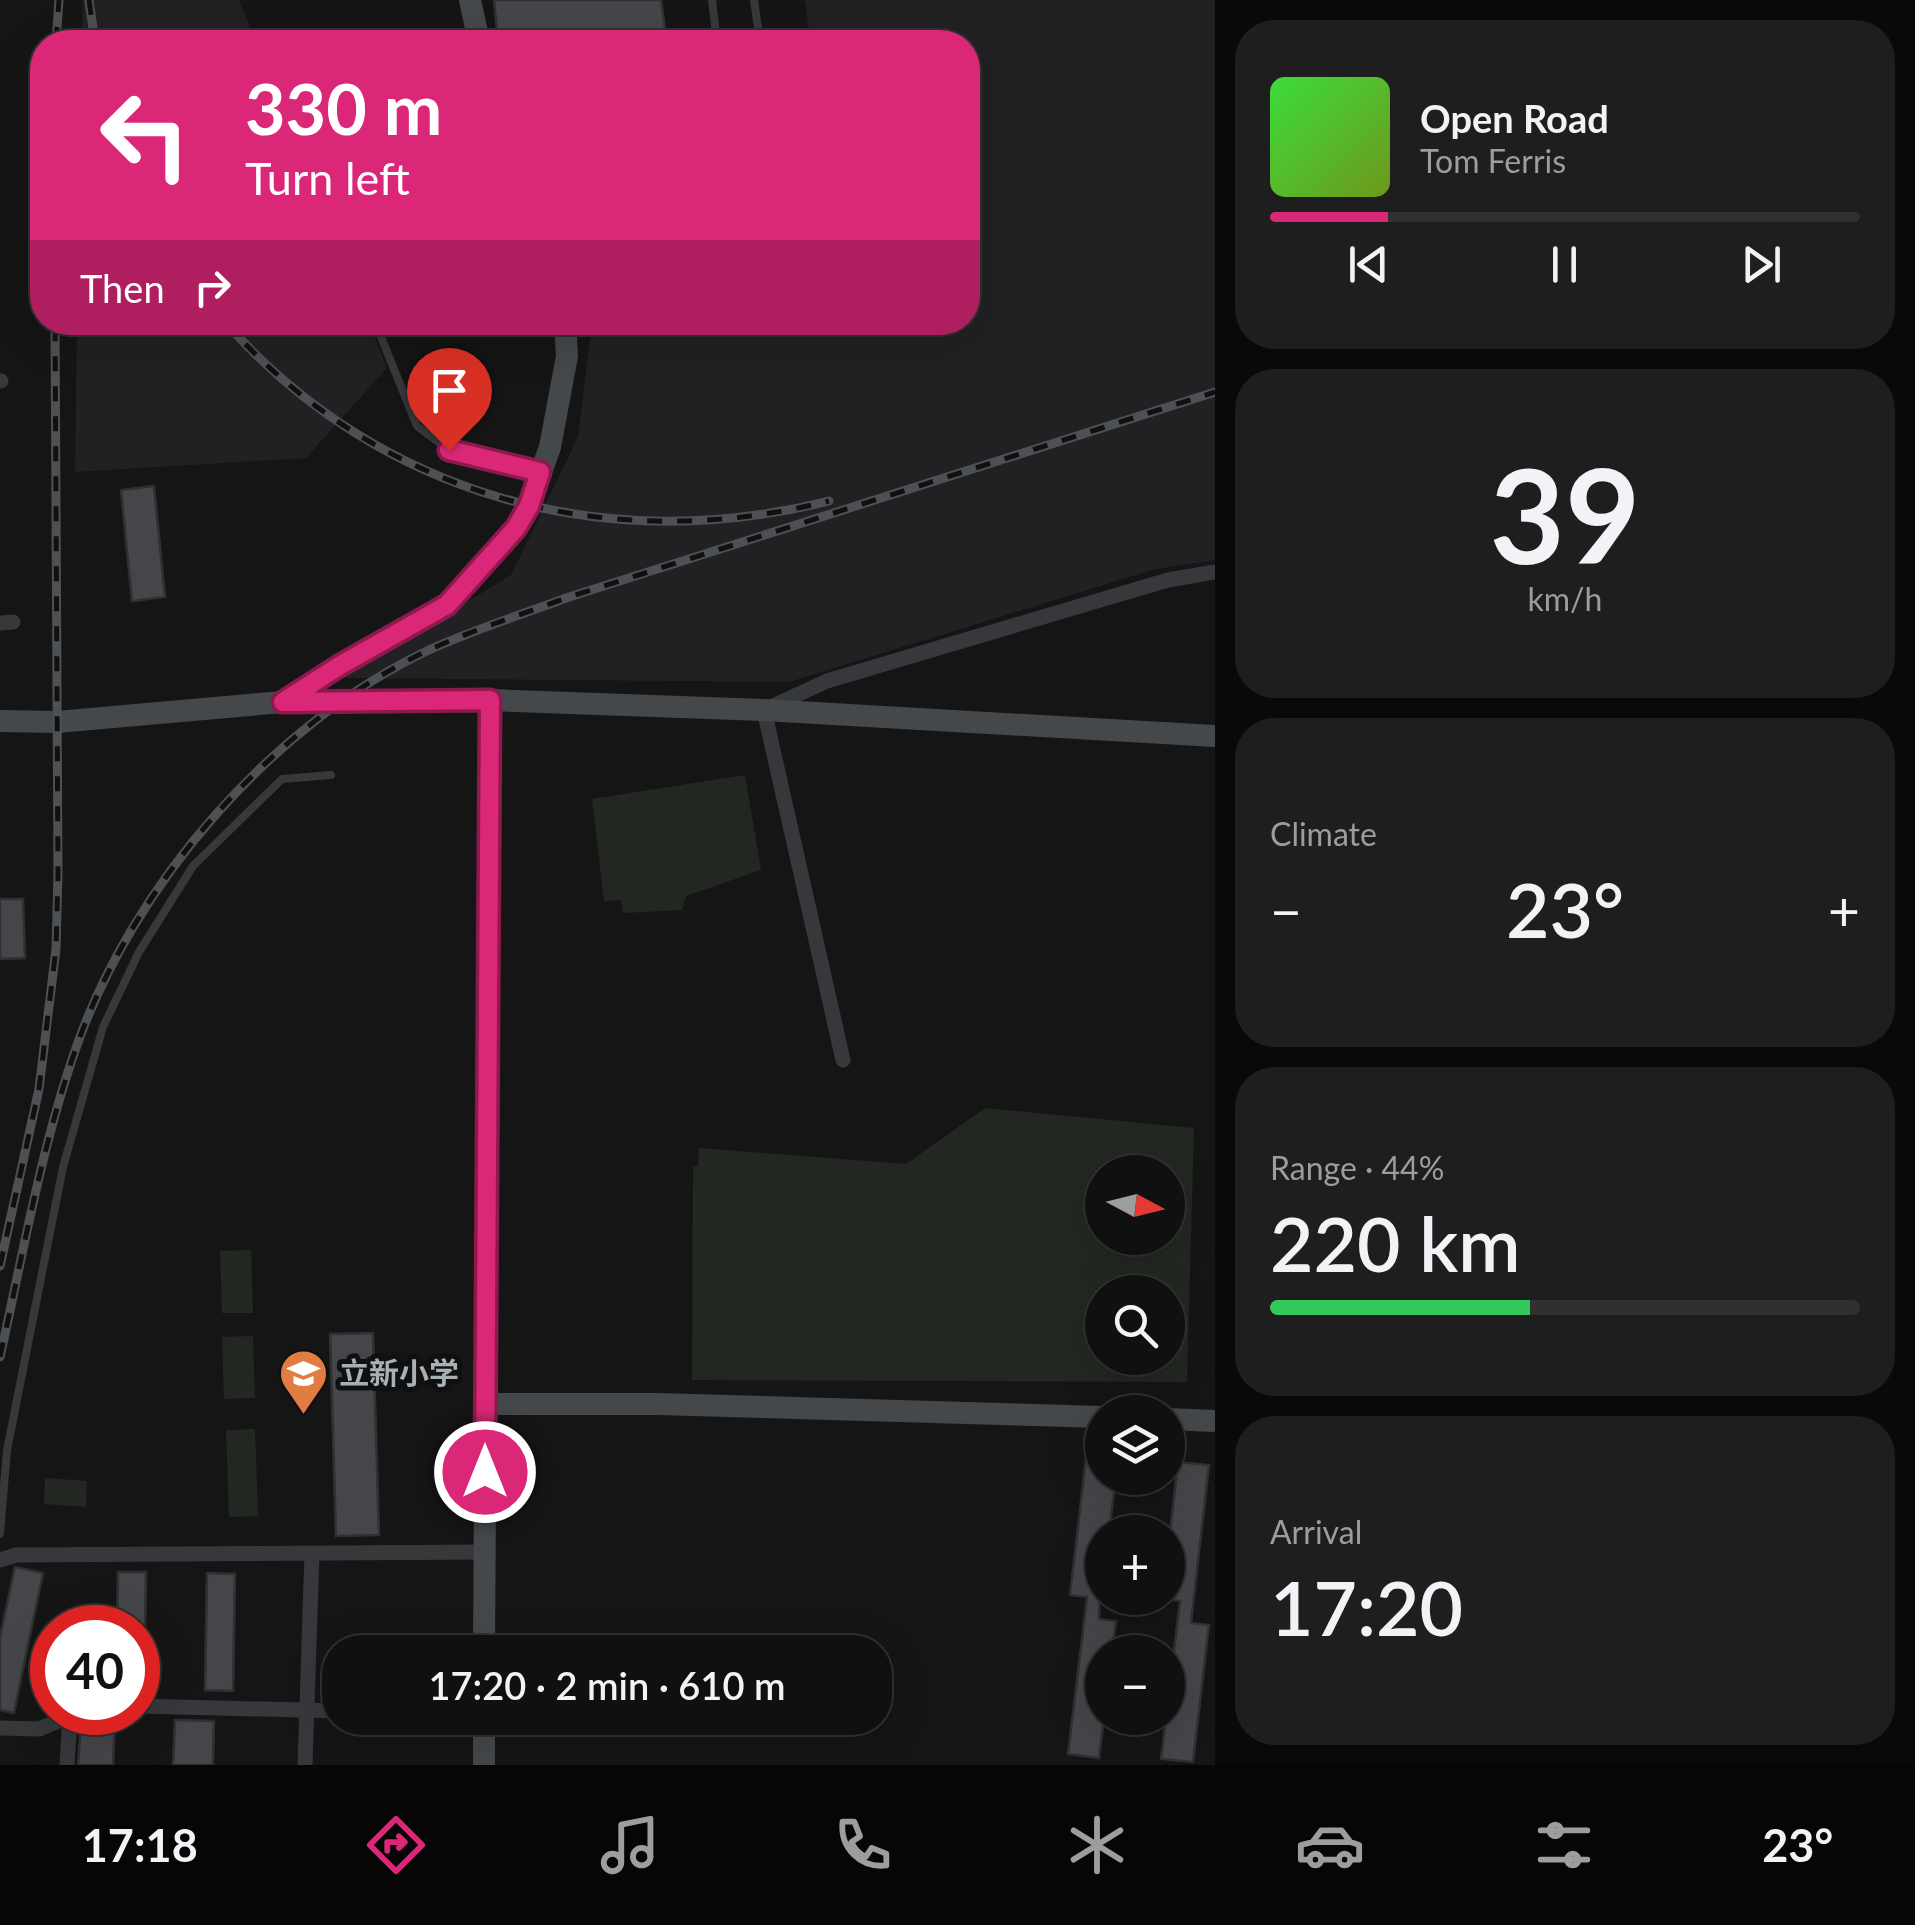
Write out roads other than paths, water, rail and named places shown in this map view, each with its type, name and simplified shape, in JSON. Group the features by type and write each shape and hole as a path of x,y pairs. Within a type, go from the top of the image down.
{"street":[{"path":"470,0 476,30"},
{"path":"283,702 447,605 516,528 529,506 550,447 567,356 566,335"},
{"path":"764,710 827,681 1168,580 1215,572"},
{"path":"827,681 832,714"},
{"path":"484,1635 490,700"},
{"path":"0,721 57,722 283,702 490,700 764,710 1215,736"},
{"path":"764,710 843,1060"},
{"path":"486,1404 658,1404 1085,1417"},
{"path":"1185,1419 1215,1420"},
{"path":"0,1560 16,1556 485,1552"},
{"path":"304,1765 312,1553"},
{"path":"160,1707 322,1710"},
{"path":"0,1728 30,1729"},
{"path":"66,1765 71,1735"},
{"path":"484,1735 484,1765"}],"lane":[{"path":"712,0 716,30"},
{"path":"754,0 758,30"},
{"path":"380,335 417,426 449,450 540,472"},
{"path":"0,1534 7,1450 63,1168 103,1027 139,952 192,866 282,779 331,775"}],"railway":[{"path":"57,30 59,0"},
{"path":"89,0 93,30"},
{"path":"0,1266 39,1089 56,949 55,335"},
{"path":"238,335 286,382 353,431 425,470 501,498 580,515 662,521 745,517 829,501"},
{"path":"0,1357 53,1124 76,1048 101,987 133,927 172,869 264,765 317,720 373,681 431,649 498,622 1215,392"}],"place":[{"name":"立新小学","path":"304,1416"}]}
